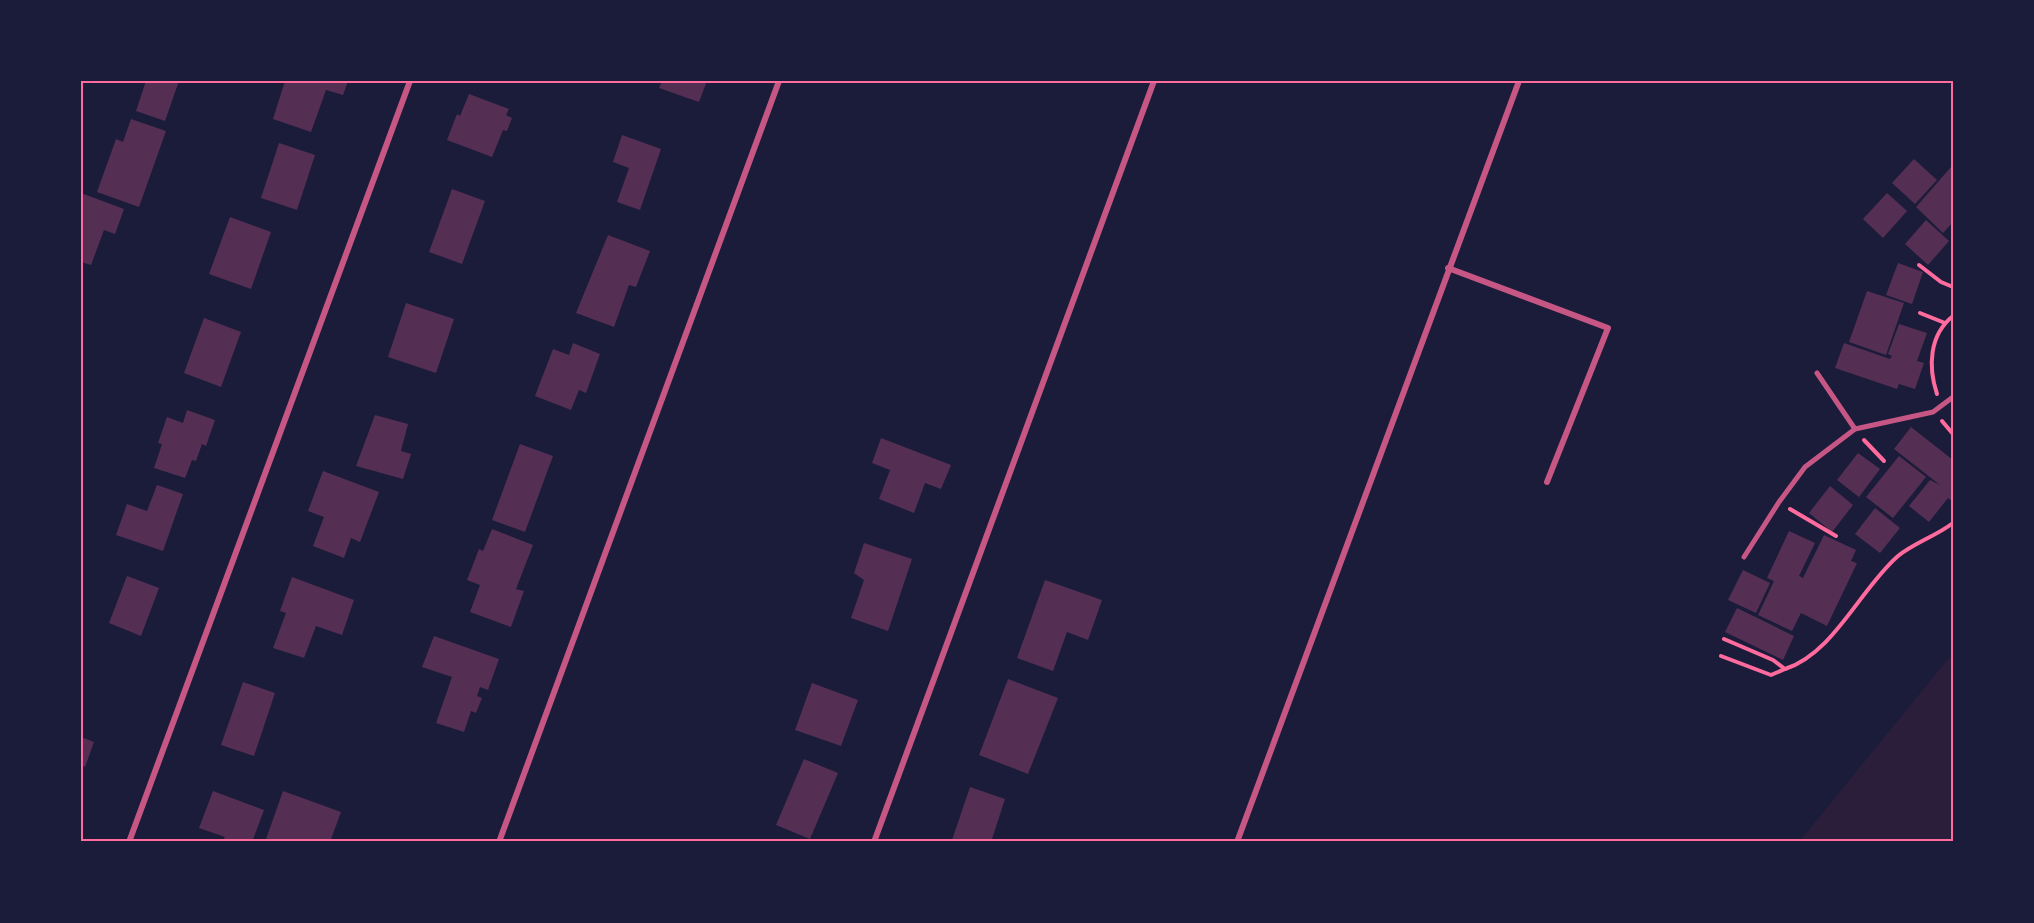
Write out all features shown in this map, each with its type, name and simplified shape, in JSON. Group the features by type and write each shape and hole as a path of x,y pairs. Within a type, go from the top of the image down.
{"street":[{"path":"129,842 410,81"},
{"path":"499,842 779,81"},
{"path":"874,842 1155,81"},
{"path":"1237,842 1519,81"},
{"path":"1448,268 1608,328 1547,482"},
{"path":"1817,373 1855,429"},
{"path":"1744,558 1779,502 1806,467 1855,429 1934,412 1953,397"}],"path":[{"path":"1919,265 1941,282 1953,287"},
{"path":"1920,313 1945,322"},
{"path":"1942,406 1930,373 1934,343 1945,322 1953,316"},
{"path":"1855,429 1884,461"},
{"path":"1779,502 1836,536"},
{"path":"1721,656 1771,675 1799,664 1836,631 1870,585 1899,555 1953,523"},
{"path":"1724,639 1773,660 1785,669"}],"shaded area":[{"path":"1953,656 1953,842 1799,842 1948,659"}],"building":[{"path":"146,81 179,81 165,121 136,111"},
{"path":"285,81 348,81 343,95 326,90 311,132 273,119"},
{"path":"662,81 707,81 699,102 659,88"},
{"path":"469,94 509,109 506,115 512,118 507,131 503,130 492,157 447,140 457,114 460,116"},
{"path":"131,119 166,131 139,207 97,192 116,139 123,142"},
{"path":"622,135 661,149 640,210 617,202 629,168 613,162"},
{"path":"279,143 315,155 297,210 261,198"},
{"path":"1914,159 1937,180 1915,204 1892,183"},
{"path":"1951,167 1953,222 1943,233 1916,207"},
{"path":"452,189 485,201 462,264 429,252"},
{"path":"81,193 124,209 115,234 104,230 91,265 81,262"},
{"path":"1887,193 1907,211 1883,238 1863,219"},
{"path":"230,217 271,232 251,289 209,274"},
{"path":"1926,220 1949,241 1928,265 1905,244"},
{"path":"608,235 650,251 636,287 629,285 614,327 576,313"},
{"path":"1898,263 1923,272 1912,304 1886,295"},
{"path":"1867,291 1904,303 1886,355 1849,342"},
{"path":"406,303 454,319 436,373 388,357"},
{"path":"204,318 241,332 221,387 184,373"},
{"path":"1899,324 1927,333 1917,361 1924,363 1915,389 1899,384 1897,389 1835,368 1844,343 1890,359 1892,356 1888,354"},
{"path":"573,343 600,354 586,393 579,390 571,410 535,396 553,349 569,355"},
{"path":"187,410 215,420 206,446 202,444 196,461 192,460 185,478 154,468 162,444 158,443 167,417 183,423"},
{"path":"375,415 408,424 401,451 411,454 403,479 356,466"},
{"path":"1911,427 1953,460 1953,502 1948,498 1929,522 1909,506 1930,480 1940,485 1894,449"},
{"path":"881,438 951,465 941,489 925,483 914,513 879,499 890,470 872,463"},
{"path":"520,444 553,456 525,532 492,520"},
{"path":"1858,453 1880,469 1859,497 1837,480"},
{"path":"1899,456 1926,477 1893,518 1866,497"},
{"path":"323,471 379,492 360,542 351,538 344,558 313,546 324,517 308,511"},
{"path":"157,485 183,494 163,551 116,535 127,504 147,511"},
{"path":"1830,486 1853,505 1832,532 1809,513"},
{"path":"1875,508 1900,528 1880,553 1855,534"},
{"path":"492,529 533,545 516,589 524,591 511,627 470,612 480,585 467,580 479,549 483,551"},
{"path":"1789,531 1815,543 1799,576 1803,578 1824,535 1856,550 1851,561 1857,563 1827,626 1801,613 1792,631 1758,615 1774,581 1767,578"},
{"path":"864,543 912,559 888,631 851,618 864,580 854,573"},
{"path":"1743,570 1770,583 1756,613 1728,600"},
{"path":"127,576 159,588 141,636 109,623"},
{"path":"292,577 354,600 342,635 316,626 304,658 273,648 286,613 280,611"},
{"path":"1045,580 1102,600 1088,640 1067,632 1053,671 1017,658"},
{"path":"1737,608 1794,636 1783,660 1725,632"},
{"path":"434,636 499,659 488,690 480,687 477,696 482,698 476,713 471,711 464,732 436,723 452,677 422,667"},
{"path":"1008,679 1058,698 1028,774 979,755"},
{"path":"243,682 275,693 254,756 221,745"},
{"path":"812,683 858,700 841,746 795,730"},
{"path":"81,737 94,742 85,767 81,765"},
{"path":"804,759 838,773 810,839 776,825"},
{"path":"970,787 1005,799 991,842 952,840"},
{"path":"213,791 264,810 252,842 228,842 223,840 225,837 199,828"},
{"path":"283,791 341,812 330,842 265,842"}]}
